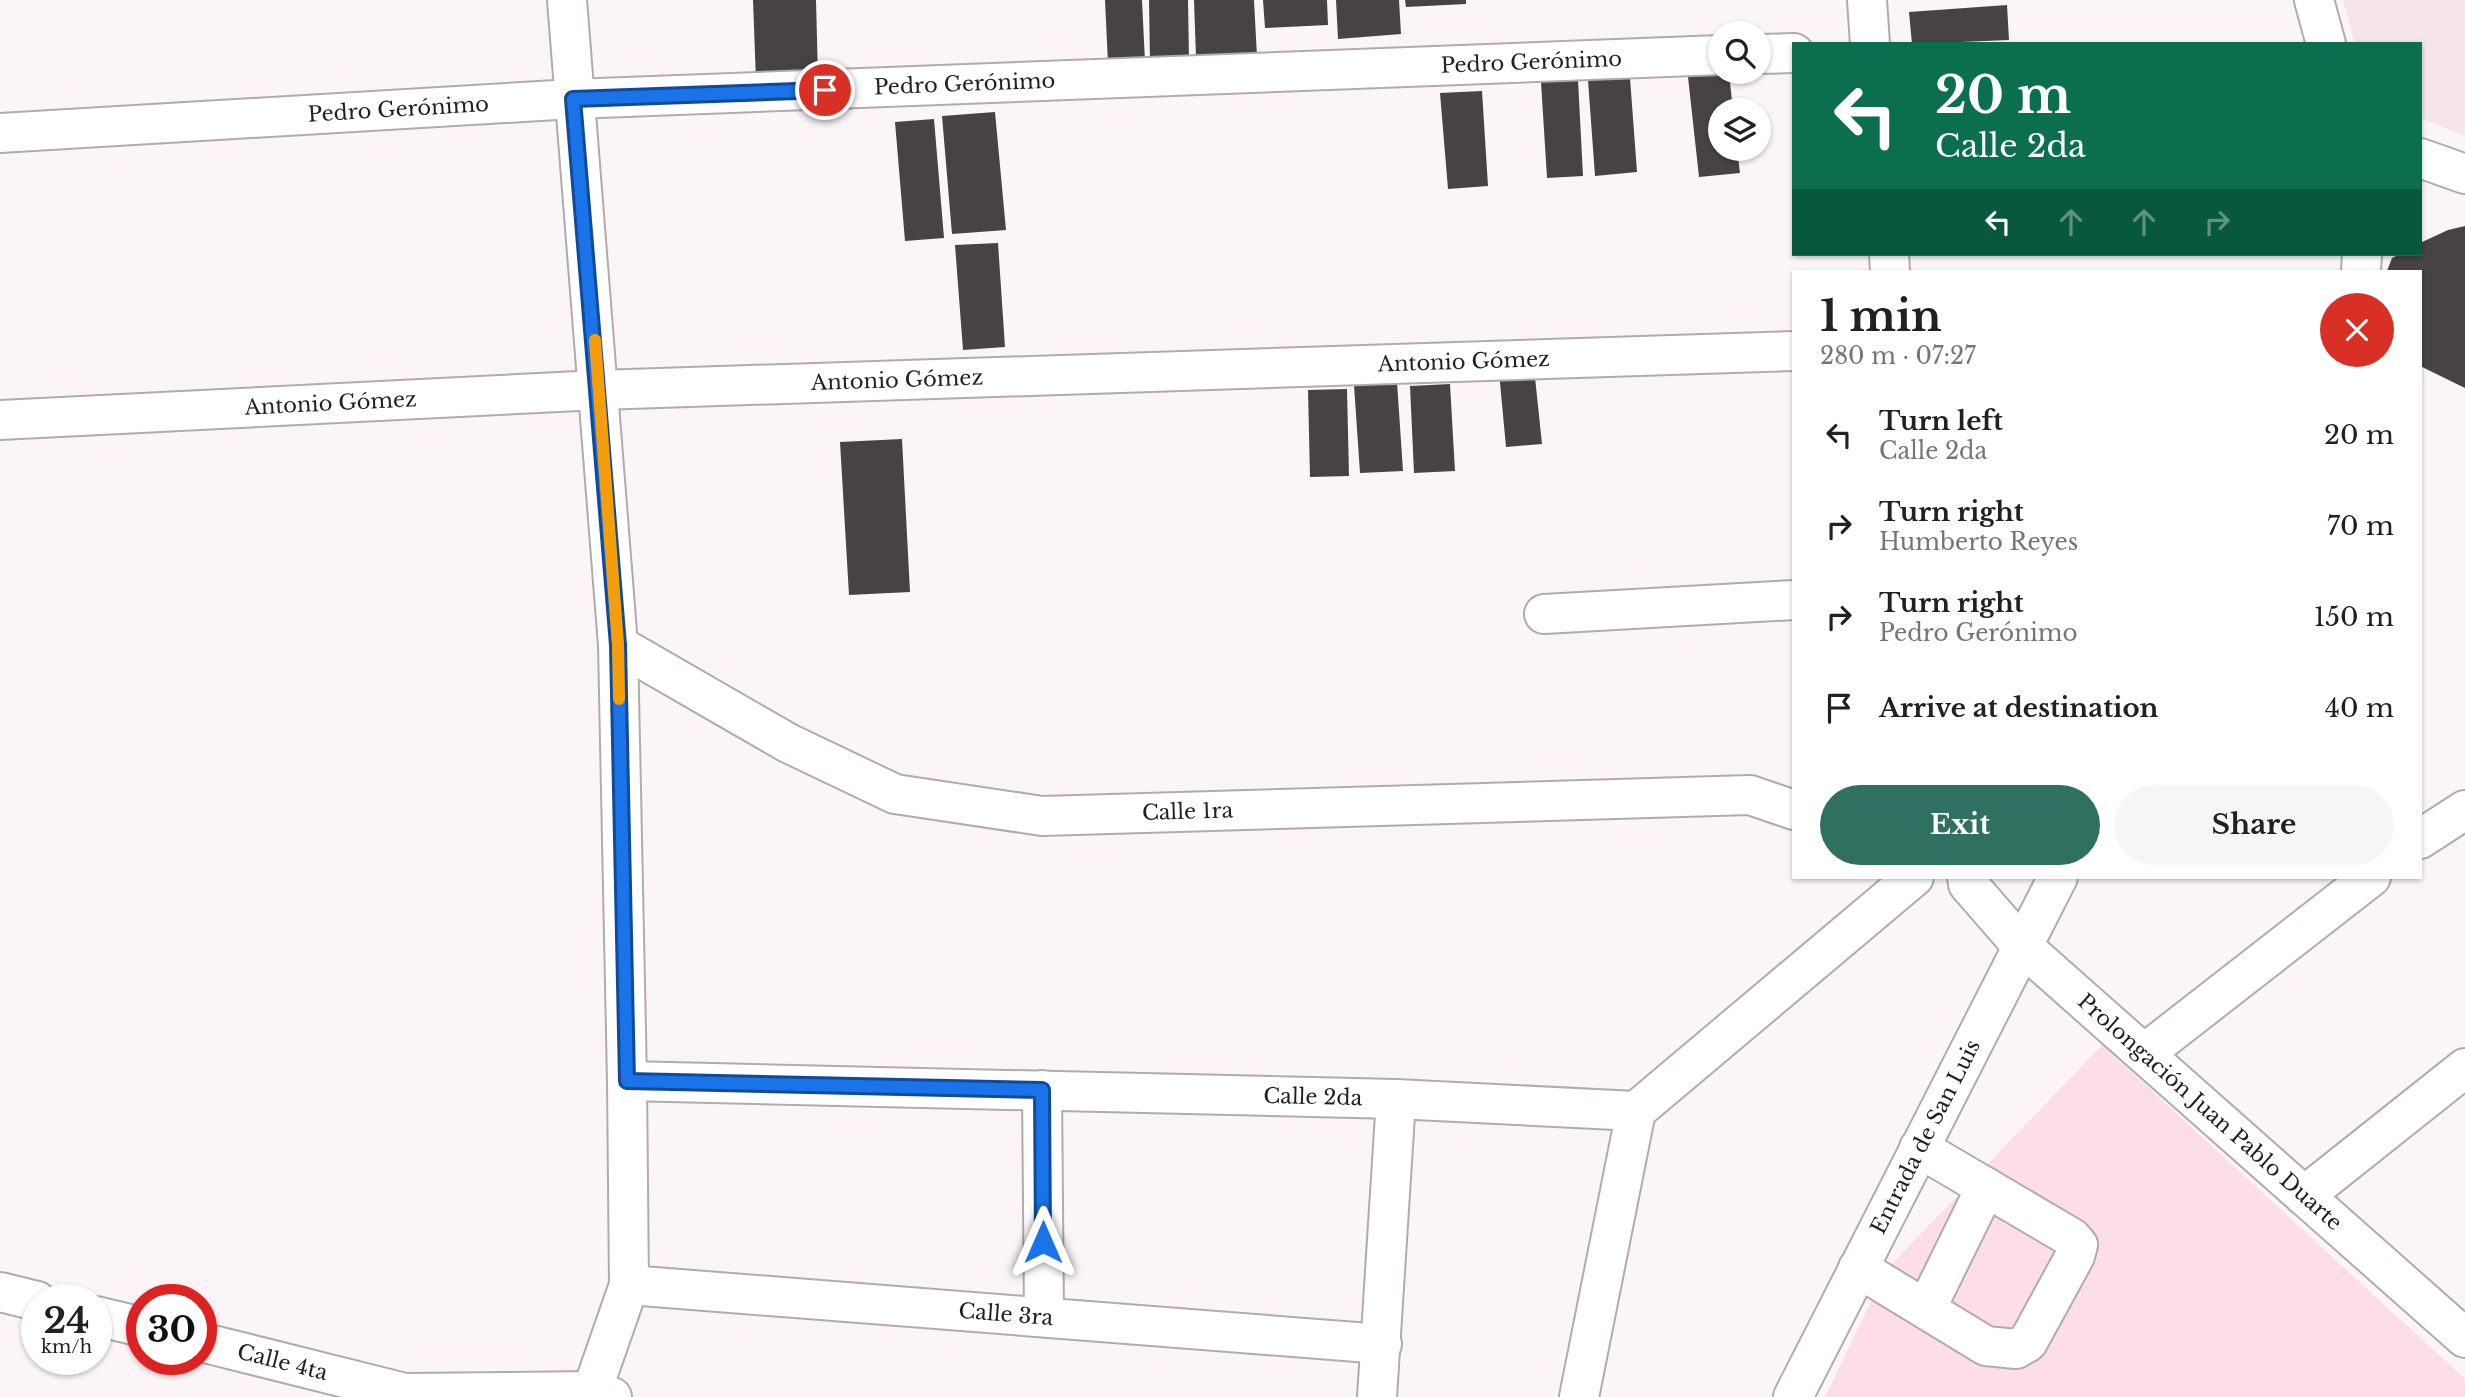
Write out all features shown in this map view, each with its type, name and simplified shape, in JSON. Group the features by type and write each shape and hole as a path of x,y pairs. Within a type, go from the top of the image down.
{"street":[{"path":"567,0 618,645 629,1285 602,1394"},
{"path":"1867,0 1870,42"},
{"path":"2314,0 2325,42"},
{"path":"1771,53 1792,52"},
{"name":"Pedro Gerónimo","path":"0,133 573,99 1708,55"},
{"path":"2422,159 2465,174"},
{"name":"Antonio Gómez","path":"0,420 599,390 1792,351"},
{"path":"1544,614 1792,600"},
{"name":"Calle 1ra","path":"618,645 788,743 895,794 1042,816 1750,795 1792,809"},
{"path":"2422,838 2465,810"},
{"path":"1579,1397 1636,1111 1914,879"},
{"name":"Entrada de San Luis","path":"1793,1397 2057,879"},
{"path":"2145,1054 2368,879"},
{"name":"Prolongación Juan Pablo Duarte","path":"1967,880 2021,945 2465,1338"},
{"path":"2304,1196 2465,1068"},
{"name":"Calle 2da","path":"627,1081 1396,1099 1636,1111"},
{"path":"1042,1090 1044,1317"},
{"path":"1377,1397 1396,1099"},
{"path":"1858,1268 1986,1346 2016,1349 2028,1342 2075,1256 2078,1245 2072,1238 1919,1148"},
{"path":"1926,1309 1986,1187"},
{"name":"Calle 3ra","path":"629,1285 1382,1344"},
{"path":"0,1292 21,1297"},
{"name":"Calle 4ta","path":"217,1346 404,1395 602,1394"}],"shaded area":[{"path":"2343,0 2465,0 2465,136 2422,119 2422,42 2354,42"},
{"path":"2102,1045 2465,1379 2465,1397 1825,1397 1886,1270"}],"building":[{"path":"753,0 816,0 818,78 756,81"},
{"path":"1105,0 1142,0 1145,62 1108,64"},
{"path":"1149,0 1188,0 1189,60 1150,60"},
{"path":"1194,0 1254,0 1257,57 1196,58"},
{"path":"1263,0 1327,0 1328,25 1265,28"},
{"path":"1336,0 1399,0 1401,34 1338,39"},
{"path":"1405,0 1466,0 1466,4 1406,7"},
{"path":"2007,5 2009,40 1912,42 1909,12"},
{"path":"1708,75 1708,84 1730,84 1732,98 1708,98 1708,161 1738,161 1740,173 1699,177 1688,77"},
{"path":"1630,78 1637,172 1595,176 1588,80"},
{"path":"1578,80 1583,176 1547,178 1541,82"},
{"path":"1482,91 1488,186 1448,189 1440,93"},
{"path":"995,112 1006,230 952,234 942,116"},
{"path":"934,119 944,238 905,241 895,122"},
{"path":"2465,226 2465,388 2422,367 2422,270 2387,270 2392,258 2422,256 2422,242 2448,230"},
{"path":"998,243 1005,347 963,350 955,245"},
{"path":"1534,368 1542,444 1506,447 1499,372"},
{"path":"1397,382 1403,471 1360,473 1354,385"},
{"path":"1450,384 1455,471 1414,473 1410,386"},
{"path":"1347,389 1349,476 1310,477 1308,390"},
{"path":"902,439 910,592 849,595 840,442"}],"slow traffic":[{"path":"595,340 618,645 619,699"}],"route":[{"path":"825,90 573,99 618,645 627,1081 1042,1090 1043,1242"}]}
